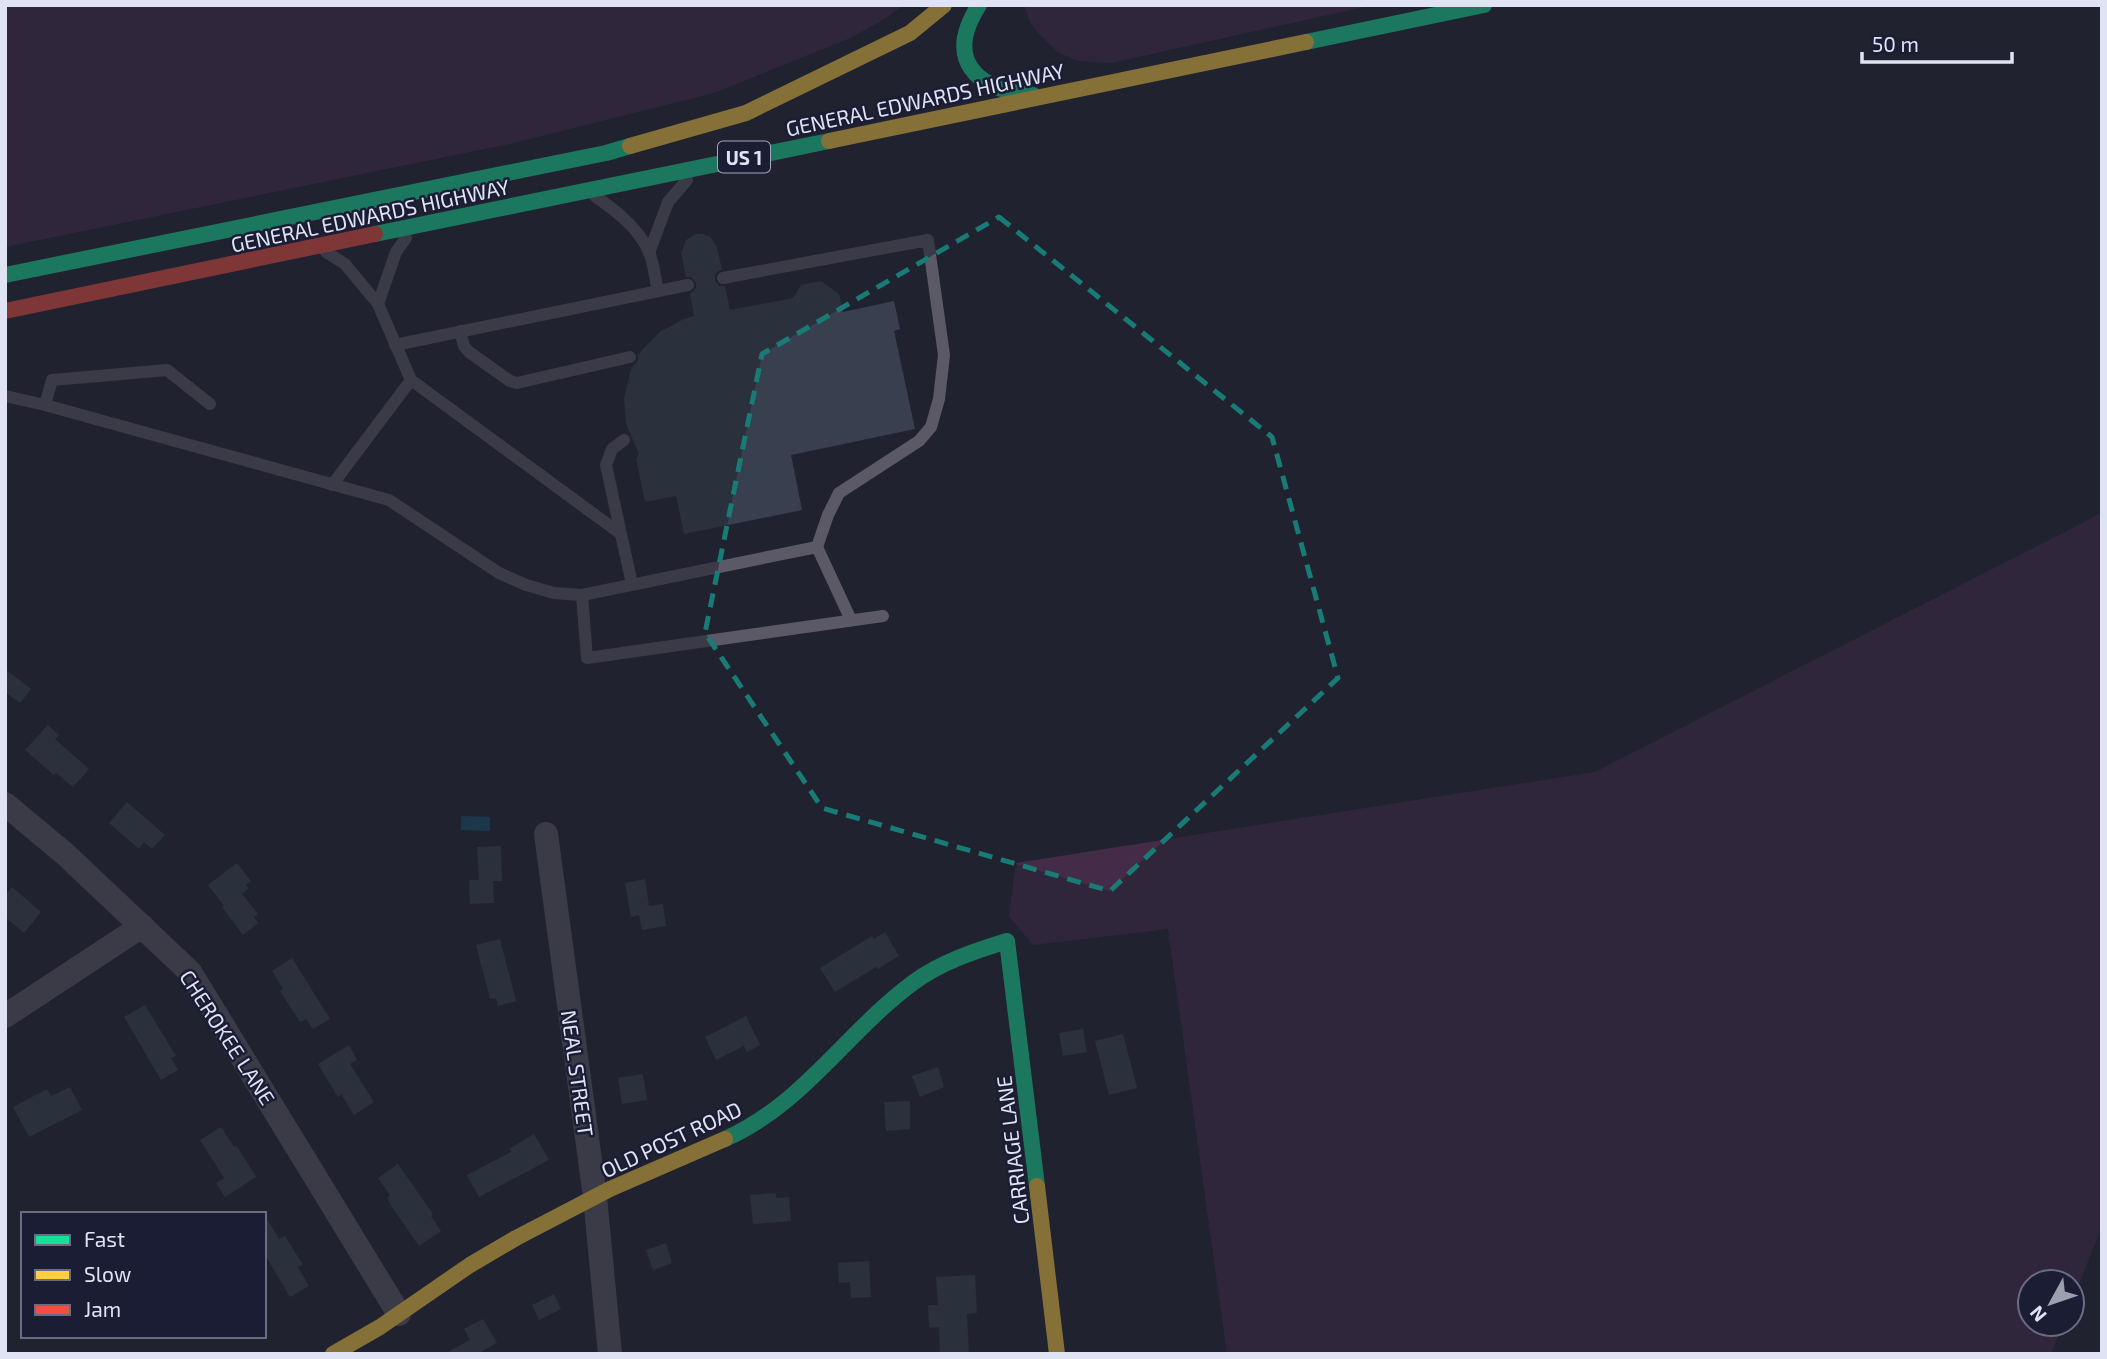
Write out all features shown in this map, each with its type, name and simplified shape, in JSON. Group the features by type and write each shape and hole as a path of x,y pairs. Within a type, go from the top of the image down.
{"main road":[{"name":"GENERAL EDWARDS HIGHWAY","path":"5,275 606,153 670,135 746,113 910,33 944,5"},
{"path":"979,5 964,35 964,49 971,68 987,84 1000,90 1024,94 1051,94"},
{"name":"GENERAL EDWARDS HIGHWAY","path":"5,311 1484,5"},
{"name":"OLD POST ROAD","path":"333,1354 511,1240 594,1197 739,1133 767,1117 798,1092 894,999 927,973 965,954 1007,941"},
{"name":"CARRIAGE LANE","path":"1007,941 1057,1354"}],"street":[{"name":"CHEROKEE LANE","path":"5,804 65,854 190,972 399,1314"},
{"name":"NEAL STREET","path":"546,834 594,1197 610,1354"},
{"path":"5,1016 142,926"}],"lane":[{"path":"649,253 668,202 698,167"},
{"path":"589,191 635,229 649,253 657,291"},
{"path":"378,304 396,252 413,228"},
{"path":"723,278 928,240 944,355 939,399 931,427 919,441 839,493 817,547 851,620"},
{"path":"318,247 345,264 378,304 411,380 621,534"},
{"path":"395,345 688,285"},
{"path":"460,331 464,346 469,352 510,382 517,383 630,357"},
{"path":"45,405 52,380 167,370 210,404"},
{"path":"332,485 411,380"},
{"path":"5,396 389,500 499,573 554,593 582,595 817,547"},
{"path":"624,440 612,449 606,465 632,584"},
{"path":"582,595 587,658 883,616"}],"highlighted area":[{"path":"999,217 1272,437 1338,678 1110,891 822,808 705,633 762,354"}],"shaded area":[{"path":"5,5 904,5 850,38 714,93 509,144 5,247"},
{"path":"1025,5 1373,5 1111,63 1078,61 1058,52 1029,21"},
{"path":"2102,513 2102,1226 2085,1268 2016,1268 2016,1338 2057,1338 2051,1354 1227,1354 1168,929 1033,945 1009,916 1016,863 1595,772"}],"water":[{"path":"461,816 490,817 490,831 461,830"}],"building":[{"path":"696,234 710,237 716,245 722,269 715,274 715,280 719,286 725,286 730,310 793,298 801,285 821,281 839,294 843,312 894,301 900,329 894,331 915,429 791,455 802,510 684,534 676,496 645,502 636,458 639,454 626,424 624,398 631,369 643,349 661,331 694,316 690,294 696,288 696,283 691,277 686,277 681,253 686,240"},
{"path":"5,669 31,689 20,703 5,692"},
{"path":"48,725 59,735 55,739 89,769 73,787 25,750"},
{"path":"127,802 165,835 152,849 144,842 139,849 109,823"},
{"path":"501,846 502,881 493,881 494,903 470,904 469,880 479,880 477,847"},
{"path":"237,863 251,881 246,885 249,888 242,894 258,914 254,917 258,923 243,935 208,885"},
{"path":"645,879 649,906 663,904 666,926 642,930 639,915 631,917 625,883"},
{"path":"12,887 41,912 24,933 5,917 5,896"},
{"path":"885,932 899,956 835,992 820,968 872,936 874,939"},
{"path":"500,939 516,1001 498,1006 496,998 490,999 476,945"},
{"path":"292,958 330,1019 313,1029 306,1019 300,1022 280,991 283,989 272,971"},
{"path":"145,1005 176,1056 171,1058 178,1070 161,1080 124,1017"},
{"path":"746,1016 760,1045 747,1052 744,1046 716,1060 705,1037"},
{"path":"1083,1029 1087,1052 1063,1056 1059,1033"},
{"path":"1123,1034 1137,1088 1109,1095 1095,1041"},
{"path":"349,1045 357,1060 350,1064 374,1102 354,1115 341,1094 338,1097 318,1064"},
{"path":"938,1067 944,1087 920,1097 912,1076"},
{"path":"643,1074 647,1100 622,1104 618,1078"},
{"path":"70,1087 82,1110 29,1137 13,1107 47,1089 51,1096"},
{"path":"910,1101 910,1129 886,1131 884,1102"},
{"path":"221,1127 234,1147 237,1146 256,1177 225,1197 216,1183 224,1178 200,1140"},
{"path":"534,1134 549,1160 479,1197 467,1175 511,1152 509,1149"},
{"path":"398,1164 433,1214 431,1216 441,1231 419,1246 392,1207 387,1198 390,1195 378,1178"},
{"path":"776,1193 776,1198 789,1197 791,1221 753,1224 750,1195"},
{"path":"266,1217 279,1239 285,1236 303,1265 298,1267 309,1286 290,1297 266,1256"},
{"path":"666,1243 672,1263 653,1270 646,1250"},
{"path":"869,1261 871,1297 851,1298 850,1282 839,1283 838,1263"},
{"path":"975,1275 977,1313 967,1314 969,1354 940,1354 939,1327 929,1328 928,1305 938,1305 936,1277"},
{"path":"554,1294 561,1309 539,1320 532,1305"},
{"path":"483,1319 497,1343 477,1354 444,1354 470,1340 464,1329"}],"traffic: fast":[{"path":"979,5 969,24 965,42 966,56 972,69 996,87 1033,95"},
{"path":"1306,42 1484,5"},
{"path":"375,234 829,141"},
{"path":"5,275 630,146"},
{"path":"725,1139 778,1107 914,982 947,963 1007,941 1037,1186"}],"traffic: slow":[{"path":"630,146 746,113 910,33 944,5"},
{"path":"829,141 1306,42"},
{"path":"333,1354 380,1327 470,1265 516,1238 610,1189 725,1139"},
{"path":"1037,1186 1057,1354"}],"traffic: jam":[{"path":"5,311 375,234"}]}
